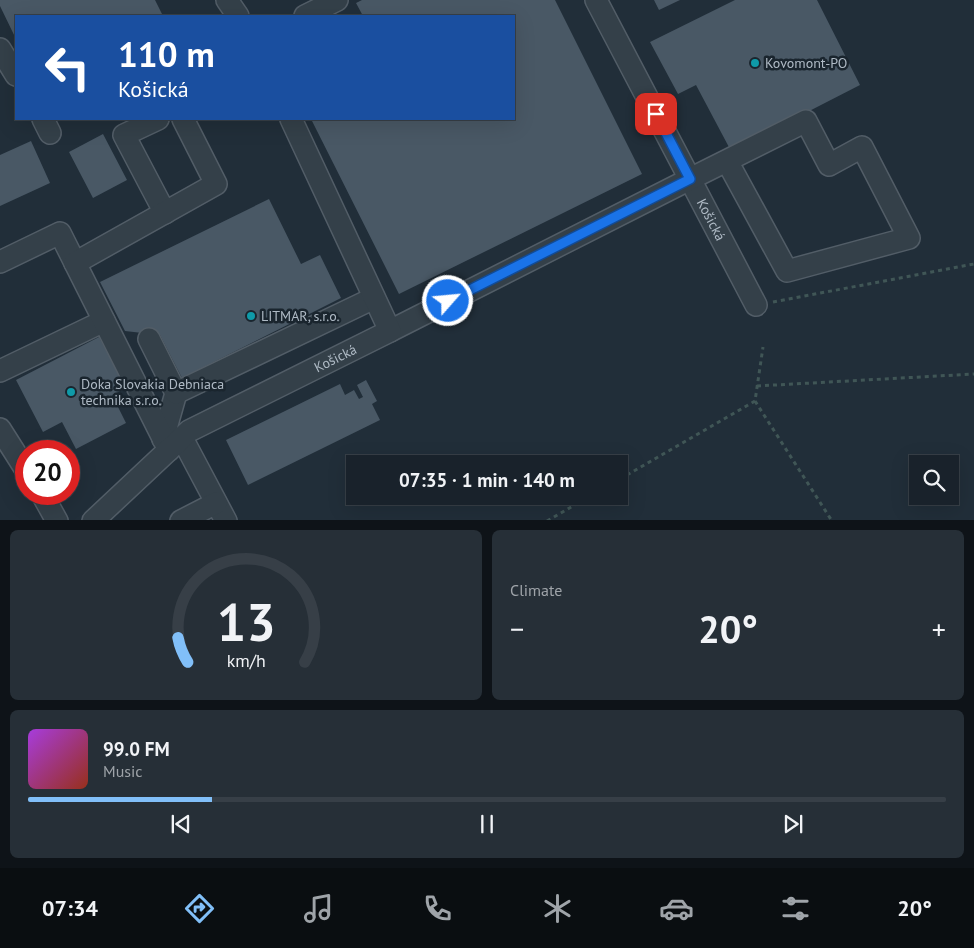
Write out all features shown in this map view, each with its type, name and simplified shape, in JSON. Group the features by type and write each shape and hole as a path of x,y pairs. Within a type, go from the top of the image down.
{"lane":[{"path":"227,0 237,15"},
{"path":"307,15 337,0"},
{"name":"Košická","path":"596,0 756,305"},
{"path":"0,49 15,73"},
{"path":"156,120 124,135 165,213"},
{"path":"75,263 216,184 184,120"},
{"path":"291,120 390,331"},
{"name":"Košická","path":"93,520 171,442 189,431 390,331 727,160 806,121 829,165 862,147 909,238 787,271 727,160"},
{"path":"0,262 60,234 104,321 171,442 221,512 181,520"},
{"path":"176,393 374,298"},
{"path":"0,371 104,321"},
{"path":"149,339 176,393 171,442"},
{"path":"0,429 15,453"},
{"path":"48,505 57,520"}],"path":[{"path":"756,305 974,264"},
{"path":"763,347 755,401 832,520"},
{"path":"758,386 974,374"},
{"path":"628,474 755,401"},
{"path":"547,520 574,505"}],"building":[{"path":"0,0 155,0 162,15 15,15 15,37 0,6"},
{"path":"362,0 555,0 642,174 399,294 312,120 515,120 515,15 362,15 356,3"},
{"path":"654,0 680,0 659,10"},
{"name":"Kovomont-PO","path":"735,0 817,0 860,85 731,151 696,85 678,94 650,42"},
{"path":"103,134 127,180 93,198 69,152"},
{"path":"31,141 50,183 0,206 0,155"},
{"path":"269,199 301,264 320,255 341,298 182,378 160,335 125,331 100,282"},
{"name":"Doka Slovakia Debniaca technika s.r.o.","path":"99,337 126,388 112,395 126,423 80,447 80,440 71,440 62,422 43,432 16,380"},
{"path":"366,380 377,401 372,404 380,420 248,485 226,440 340,384 345,395 354,390 359,399 363,397 357,385"}],"place":[{"name":"Kovomont-PO","path":"755,63"},
{"name":"LITMAR, s.r.o.","path":"251,316"},
{"name":"Doka Slovakia Debniaca technika s.r.o.","path":"71,392"}],"route":[{"path":"448,301 690,179 656,114"}]}
